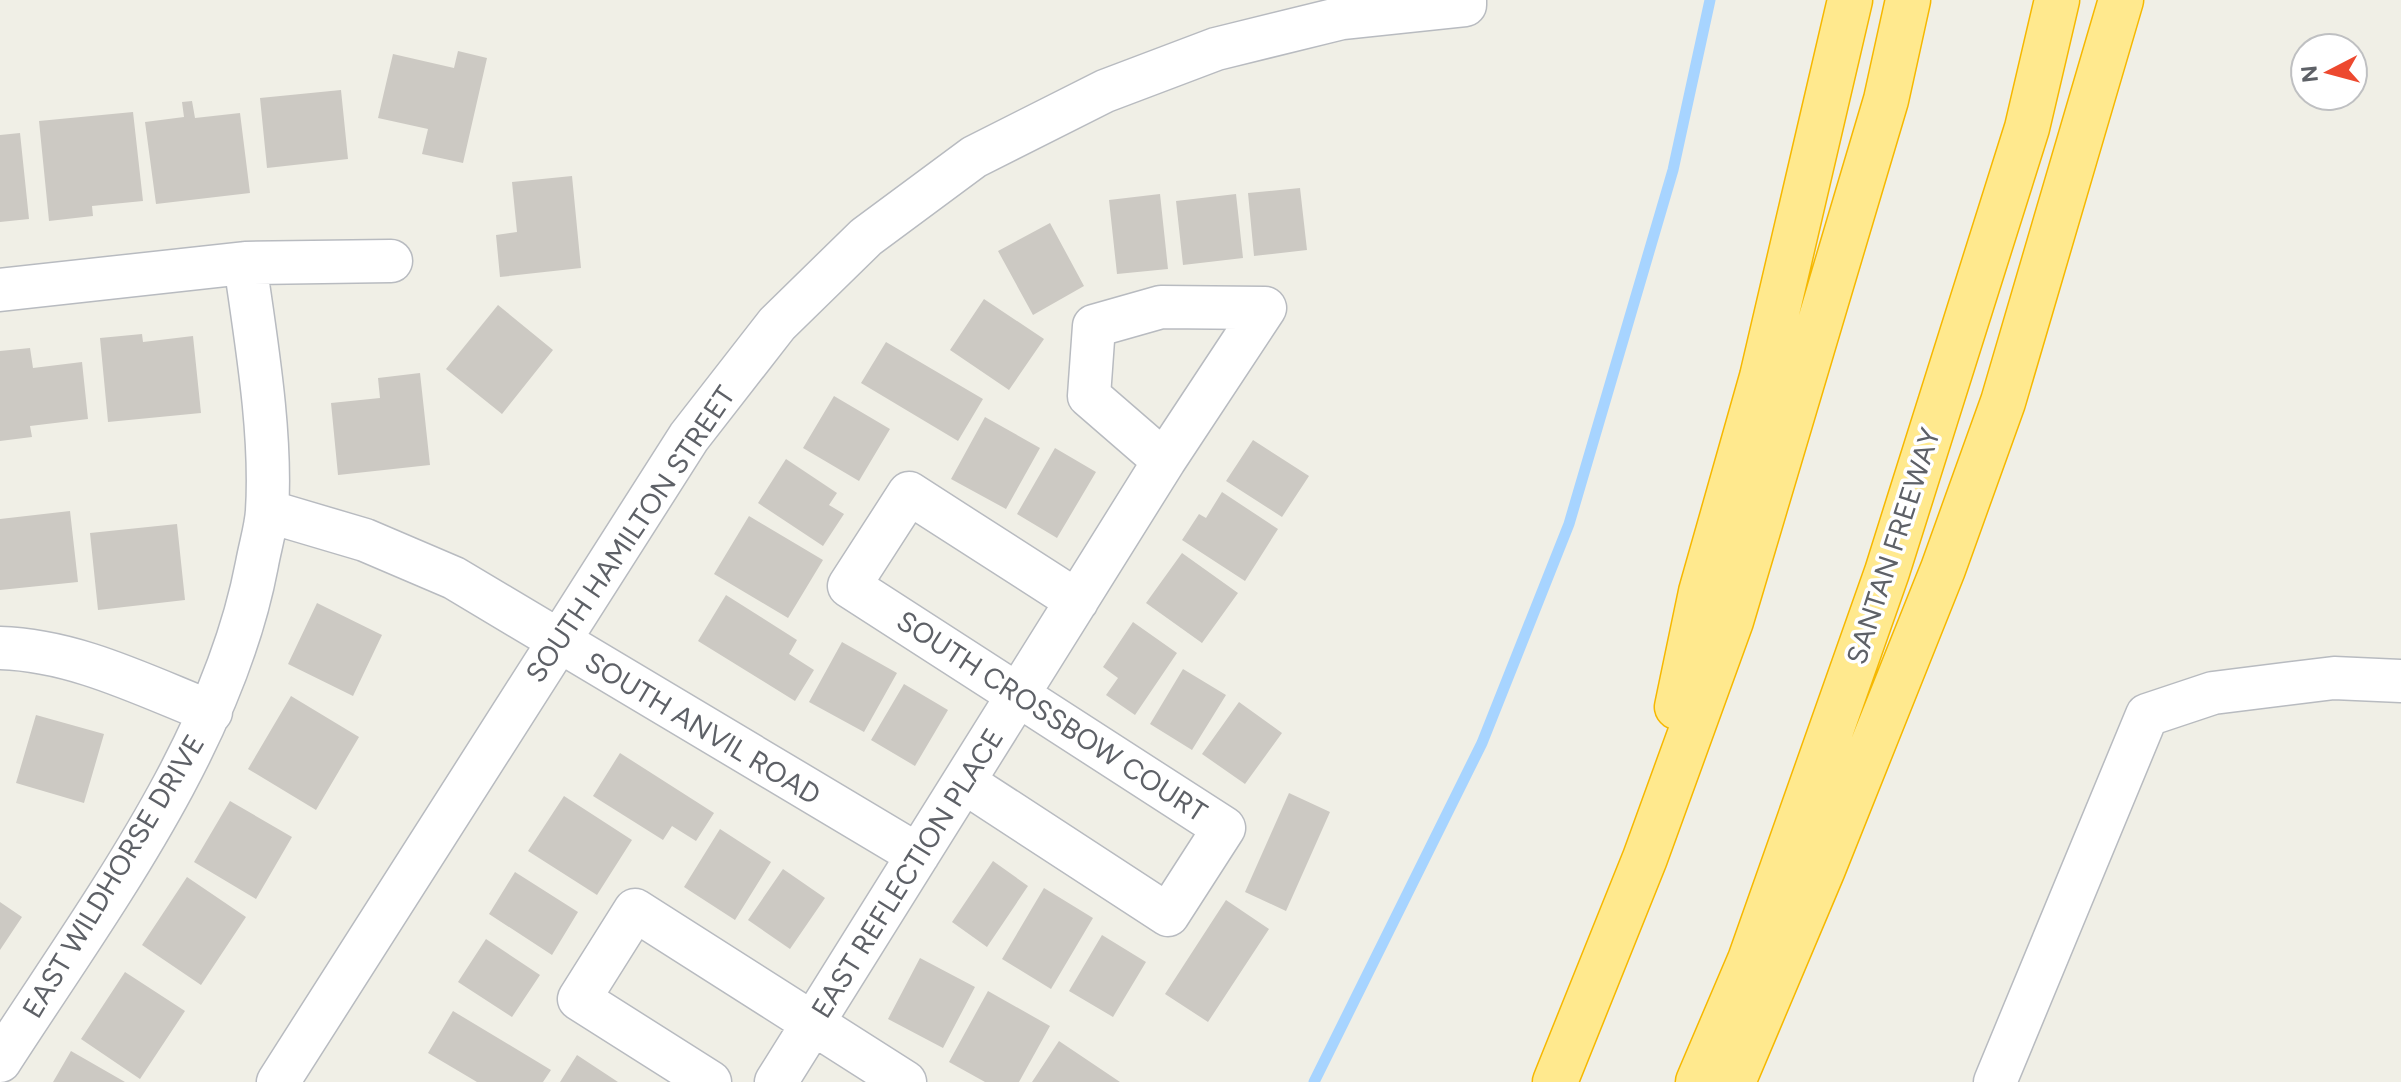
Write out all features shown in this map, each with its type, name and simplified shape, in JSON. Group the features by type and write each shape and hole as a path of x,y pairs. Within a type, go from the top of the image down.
{"highway":[{"path":"1645,858 1701,592 1762,377 1850,0"},
{"path":"1555,1082 1645,858 1731,621 1769,504 1886,100 1908,0"},
{"name":"SANTAN FREEWAY","path":"1698,1082 1756,945 1887,572 2027,128 2057,0"},
{"path":"1733,1082 1829,855 1943,569 2003,402 2121,0"}],"street":[{"name":"SOUTH HAMILTON STREET","path":"278,1082 556,641 689,437 777,324 866,237 974,157 1105,91 1216,49 1342,18 1465,3"},
{"path":"0,290 245,263 391,261"},
{"name":"EAST WILDHORSE DRIVE","path":"0,1060 175,785 211,712 248,613 267,511 261,374 245,263"},
{"name":"EAST REFLECTION PLACE","path":"776,1082 1164,461"},
{"name":"SOUTH CROSSBOW COURT","path":"964,782 1168,915 1224,828 849,586 909,493 1077,601"},
{"name":"SOUTH ANVIL ROAD","path":"267,511 365,540 454,578 918,855"},
{"path":"0,648 32,649 98,667 211,712"},
{"path":"1995,1082 2147,715 2213,693 2334,678 2401,681"},
{"path":"710,1082 579,999 635,910 905,1082"}],"building":[{"path":"458,51 487,58 463,163 422,154 428,129 378,118 393,54 454,68"},
{"path":"341,90 348,159 267,168 260,98"},
{"path":"192,101 195,118 240,113 250,193 156,204 145,122 184,117 182,102"},
{"path":"133,112 143,201 92,206 93,216 49,221 39,121"},
{"path":"20,133 29,219 0,222 0,135"},
{"path":"572,176 581,268 500,277 496,235 517,232 512,182"},
{"path":"1300,188 1307,250 1254,256 1248,193"},
{"path":"1160,194 1168,269 1117,274 1109,200"},
{"path":"1236,194 1243,258 1183,265 1176,201"},
{"path":"1050,223 1084,286 1033,315 998,251"},
{"path":"984,299 1044,339 1009,390 950,350"},
{"path":"498,305 553,350 502,414 446,369"},
{"path":"142,334 143,342 193,336 201,413 108,422 100,338"},
{"path":"886,342 983,399 958,441 861,383"},
{"path":"30,348 33,368 82,362 88,419 30,426 32,437 0,441 0,351"},
{"path":"420,373 430,465 338,475 331,403 380,398 378,378"},
{"path":"834,396 890,429 859,481 803,448"},
{"path":"985,417 1040,448 1006,509 951,479"},
{"path":"1253,440 1309,476 1282,517 1226,481"},
{"path":"1055,448 1096,472 1057,538 1017,514"},
{"path":"786,459 837,493 829,505 844,514 823,546 758,503"},
{"path":"1222,492 1278,529 1245,581 1182,540 1199,514 1206,518"},
{"path":"70,511 78,582 0,590 0,519"},
{"path":"749,516 823,560 788,618 714,574"},
{"path":"177,524 185,600 98,610 90,533"},
{"path":"1182,553 1238,593 1202,643 1146,603"},
{"path":"726,595 797,640 789,654 814,670 795,701 698,641"},
{"path":"317,603 382,635 353,696 288,664"},
{"path":"1133,622 1177,653 1135,715 1106,695 1118,678 1103,667"},
{"path":"842,642 897,673 864,732 809,702"},
{"path":"1183,669 1226,695 1192,750 1150,724"},
{"path":"904,684 948,710 915,766 871,740"},
{"path":"291,696 359,737 316,810 248,769"},
{"path":"1239,702 1282,733 1245,784 1202,754"},
{"path":"36,715 104,734 84,803 16,783"},
{"path":"620,753 714,813 696,841 672,826 663,840 593,796"},
{"path":"1289,793 1330,812 1286,911 1245,892"},
{"path":"564,796 632,840 597,895 528,851"},
{"path":"230,801 292,837 256,899 194,862"},
{"path":"720,829 771,862 735,920 684,887"},
{"path":"993,861 1028,886 987,947 952,922"},
{"path":"783,869 825,898 790,949 748,920"},
{"path":"515,872 578,912 552,955 489,914"},
{"path":"187,877 246,917 201,985 142,945"},
{"path":"1044,888 1093,918 1051,989 1002,959"},
{"path":"1226,900 1269,929 1208,1022 1165,994"},
{"path":"0,902 22,917 0,950"},
{"path":"1102,935 1146,962 1113,1017 1069,991"},
{"path":"486,939 540,975 512,1017 458,982"},
{"path":"920,958 975,987 943,1048 888,1019"},
{"path":"125,972 185,1011 140,1079 81,1039"},
{"path":"988,991 1050,1026 1019,1082 985,1082 949,1062"},
{"path":"453,1011 551,1070 543,1082 477,1082 428,1053"},
{"path":"1059,1041 1120,1082 1032,1082"},
{"path":"71,1051 125,1082 53,1082"},
{"path":"577,1055 618,1082 560,1082"}],"waterway":[{"path":"1314,1082 1482,743 1569,524 1673,170 1710,0"}]}
